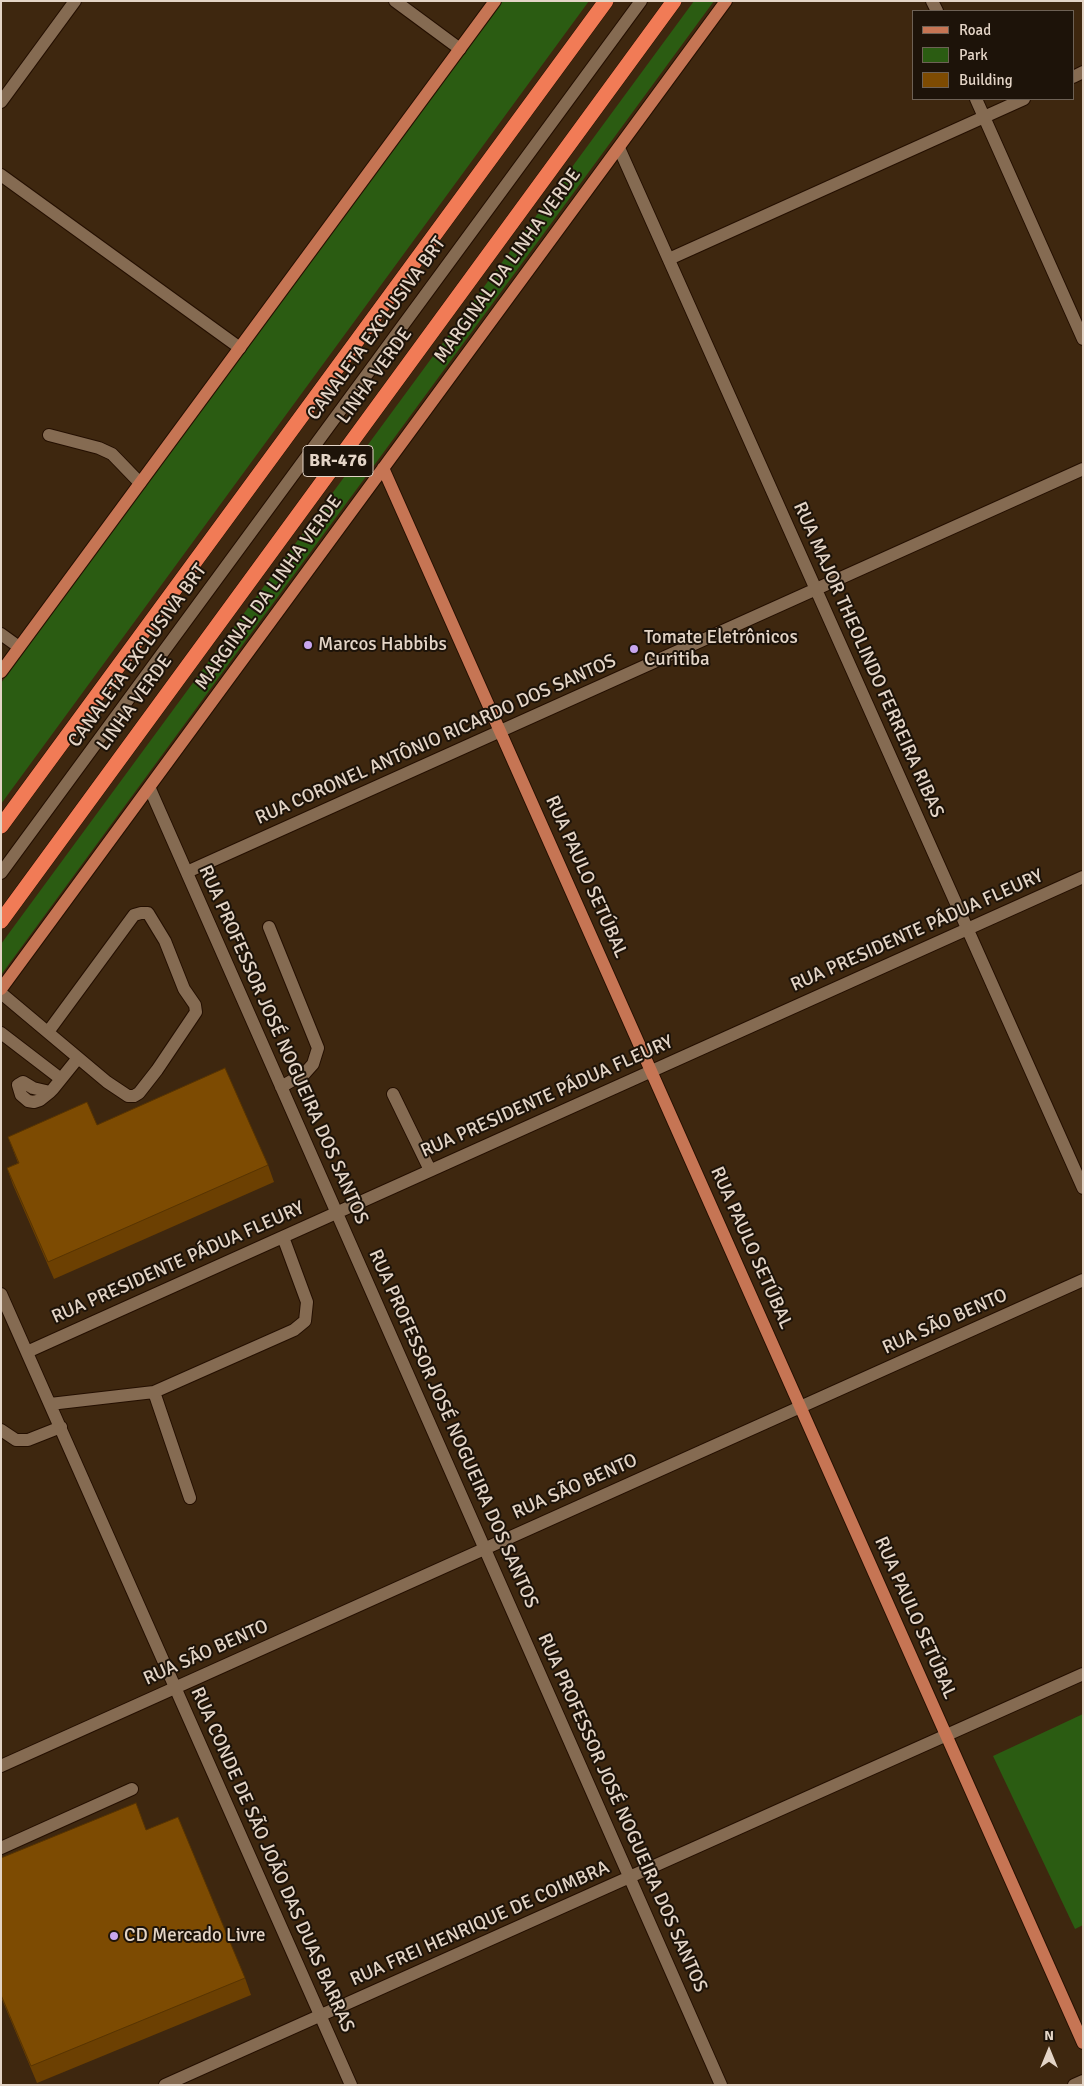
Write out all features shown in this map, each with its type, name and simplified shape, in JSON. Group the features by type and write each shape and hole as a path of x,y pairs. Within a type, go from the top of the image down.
{"highway":[{"name":"LINHA VERDE","path":"1,826 606,1"},
{"name":"LINHA VERDE","path":"1,921 674,1"}],"main road":[{"path":"1,672 495,1"},
{"name":"MARGINAL DA LINHA VERDE","path":"1,989 150,789 726,1"},
{"name":"RUA PAULO SETÚBAL","path":"383,468 1083,2042"}],"street":[{"path":"1,102 76,1"},
{"path":"395,1 460,49"},
{"name":"CANALETA EXCLUSIVA BRT","path":"1,873 642,1"},
{"path":"976,100 1083,339"},
{"path":"669,259 1022,100"},
{"name":"RUA MAJOR THEOLINDO FERREIRA RIBAS","path":"619,148 1083,1188"},
{"path":"1,175 240,348"},
{"path":"49,435 99,448 112,454 140,483"},
{"name":"RUA CORONEL ANTÔNIO RICARDO DOS SANTOS","path":"187,872 1083,469"},
{"path":"1,634 19,647"},
{"name":"RUA PROFESSOR JOSÉ NOGUEIRA DOS SANTOS","path":"150,789 721,2085"},
{"name":"RUA PRESIDENTE PÁDUA FLEURY","path":"27,1352 1083,877"},
{"path":"1,993 107,1082 128,1096 134,1096 139,1093 188,1026 196,1012 195,1005 184,989 165,941 148,913 141,912 134,915 48,1032"},
{"path":"270,927 318,1048 313,1064 304,1073 281,1086"},
{"path":"1,1033 61,1078"},
{"path":"50,1092 78,1058"},
{"path":"393,1094 430,1170"},
{"path":"50,1404 154,1392 294,1330 304,1321 307,1302 283,1237"},
{"name":"RUA SÃO BENTO","path":"1,1766 1083,1280"},
{"name":"RUA CONDE DE SÃO JOÃO DAS DUAS BARRAS","path":"1,1294 351,2085"},
{"path":"154,1392 190,1498"},
{"path":"1,1430 16,1440 28,1440 61,1428"},
{"name":"RUA FREI HENRIQUE DE COIMBRA","path":"165,2085 1083,1674"},
{"path":"1,1848 132,1789"},
{"path":"1074,2085 1083,2081"}],"green space":[{"path":"499,1 589,1 1,804 1,683"},
{"path":"694,1 714,1 1,975 1,944"},
{"path":"1083,1714 1083,1925 1075,1929 993,1756"}],"building":[{"path":"225,1068 268,1165 48,1262 7,1168 19,1163 8,1137 87,1102 97,1125"},
{"name":"CD Mercado Livre","path":"136,1803 146,1830 178,1817 245,1978 31,2066 1,1995 1,1858"}],"place":[{"name":"Marcos Habbibs","path":"308,645"},
{"name":"Tomate Eletrônicos Curitiba","path":"634,649"},
{"name":"CD Mercado Livre","path":"114,1936"}]}
